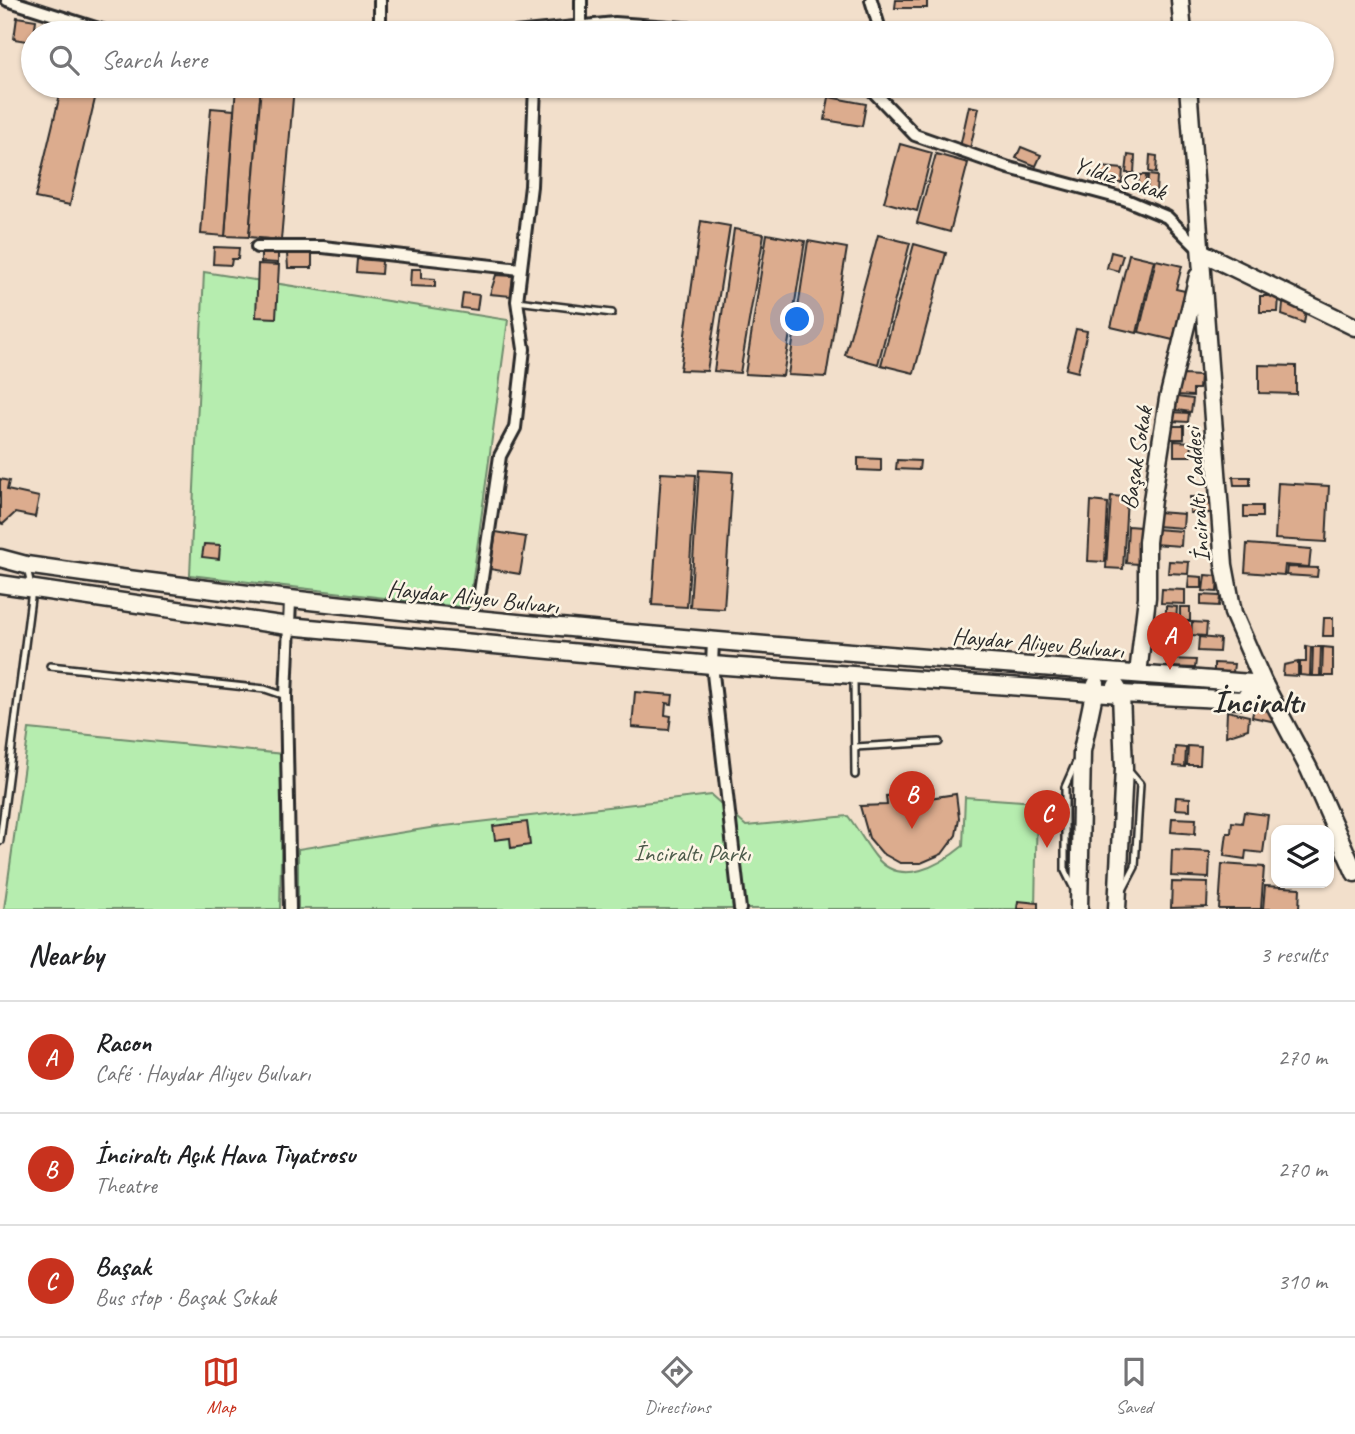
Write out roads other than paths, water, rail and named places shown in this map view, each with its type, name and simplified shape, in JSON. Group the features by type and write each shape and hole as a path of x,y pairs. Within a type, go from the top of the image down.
{"main road":[{"path":"1180,0 1182,21"},
{"name":"İnciraltı Caddesi","path":"1189,98 1203,253 1224,565 1233,613 1264,684 1289,725 1355,873"},
{"name":"Yıldız Sokak","path":"1203,253 1355,327"},
{"name":"Başak Sokak","path":"1138,674 1147,597 1147,542 1152,500 1168,399 1188,329 1203,253"},
{"name":"Haydar Aliyev Bulvarı","path":"2,559 26,565 290,601 713,641 1264,684"},
{"name":"Haydar Aliyev Bulvarı","path":"0,584 288,626 712,666 1241,700 1264,684"},
{"path":"1079,902 1082,751 1093,692 1105,670 1121,694 1124,768 1118,902"}],"street":[{"path":"7,0 73,21"},
{"path":"379,21 380,0"},
{"path":"581,21 582,0"},
{"path":"871,0 877,21"},
{"path":"480,592 500,456 515,428 524,349 517,301 531,186 535,98"},
{"name":"Yıldız Sokak","path":"880,99 915,135 1009,168 1135,203 1167,217 1203,253"},
{"path":"257,247 323,247 520,269"},
{"path":"290,601 286,696 290,909"},
{"path":"713,641 712,666 740,909"},
{"path":"854,676 855,652"}],"lane":[{"path":"517,301 612,313"},
{"path":"0,841 32,590 26,565"},
{"path":"50,666 265,689 286,696"},
{"path":"854,676 855,775"},
{"path":"855,747 939,742"}],"place":[{"name":"Racon","path":"1170,670"},
{"name":"İnciraltı Açık Hava Tiyatrosu","path":"912,829"},
{"name":"Başak","path":"1047,848"}],"district":[{"name":"İnciraltı","path":"1258,701"}],"park label":[{"name":"İnciraltı Parkı","path":"692,853"}]}
